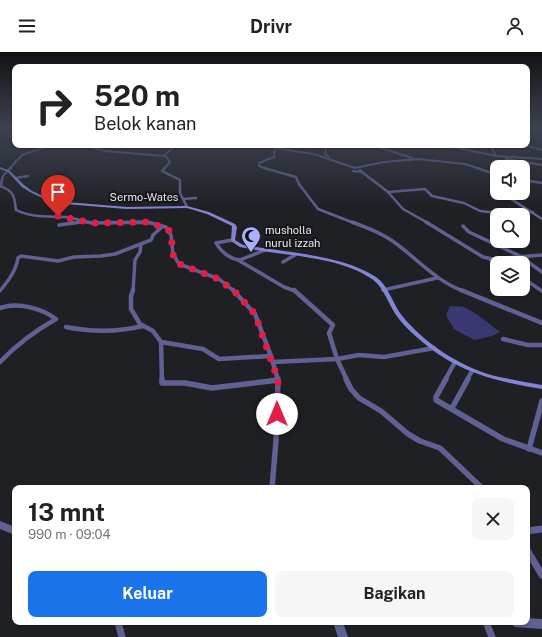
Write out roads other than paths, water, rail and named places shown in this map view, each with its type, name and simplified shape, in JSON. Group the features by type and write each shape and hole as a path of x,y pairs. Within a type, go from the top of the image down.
{"main road":[{"path":"0,168 9,170"},
{"name":"Sermo-Wates","path":"9,170 22,185 44,199 57,203 127,208 188,207 215,216 234,225 235,230 232,240"},
{"path":"232,240 242,246 327,261 362,272 375,278 399,316 412,330 434,348 455,362 472,371 500,379 542,387"}],"street":[{"path":"25,154 18,159 13,168 3,176 0,187 6,189 14,197 16,201 16,210 41,216 68,217 84,222"},
{"path":"140,154 165,156 170,162 162,171 180,180 180,193 188,207"},
{"path":"275,154 273,158 259,163 259,166 274,172 296,177 299,184 317,208 382,234 408,252 437,278 463,292 542,323"},
{"path":"314,154 331,159 362,172 388,192 403,209 448,234 483,257 490,259"},
{"path":"325,154 331,159"},
{"path":"400,154 418,159 465,164 490,173"},
{"path":"490,154 525,163 542,165"},
{"path":"497,156 542,158"},
{"path":"355,168 384,162 418,159"},
{"path":"353,171 362,172"},
{"path":"16,178 28,176"},
{"path":"530,181 542,183"},
{"path":"388,192 425,189 432,196 464,203 481,212 505,214 532,212"},
{"path":"183,199 196,198"},
{"path":"513,200 542,219"},
{"path":"59,225 84,222 142,222 162,226 170,232 172,242 171,252 174,259 179,264 219,279 236,293 255,314 273,362 278,380 276,441 272,485"},
{"path":"0,291 12,277 18,264 18,258 21,256 58,261 74,257 115,254 151,240 153,235 162,226"},
{"path":"463,226 469,232 520,256 542,255"},
{"path":"232,240 216,243 229,256 269,277 284,287 293,290 306,303 331,322 333,325 329,333 338,359 351,389 359,398 381,411 408,434 420,441 440,448 479,485"},
{"path":"141,244 140,252 135,260 134,287 130,301 131,309 143,326 153,331 161,342 163,372 161,383 185,383 212,388 278,380"},
{"path":"238,260 265,250"},
{"path":"284,262 295,255"},
{"path":"530,263 542,272"},
{"path":"383,290 437,278"},
{"path":"530,282 542,290"},
{"path":"2,307 11,301"},
{"path":"0,362 14,346 56,319 30,308 18,305 2,307"},
{"path":"66,327 74,329 111,329 143,326"},
{"path":"504,339 528,345 542,345"},
{"path":"161,342 203,349 219,358 270,356"},
{"path":"273,362 338,359 359,355 384,357 434,348"},
{"path":"455,362 435,399 437,402 452,408 504,439 542,453"},
{"path":"452,408 472,371"},
{"path":"529,449 542,401"},
{"path":"0,525 12,530"},
{"path":"530,531 542,529"},
{"path":"530,555 542,575"},
{"path":"530,623 542,624"},
{"path":"119,625 122,637"},
{"path":"339,625 343,637"},
{"path":"487,625 492,637"}],"place":[{"name":"musholla nurul izzah","path":"251,253"}]}
